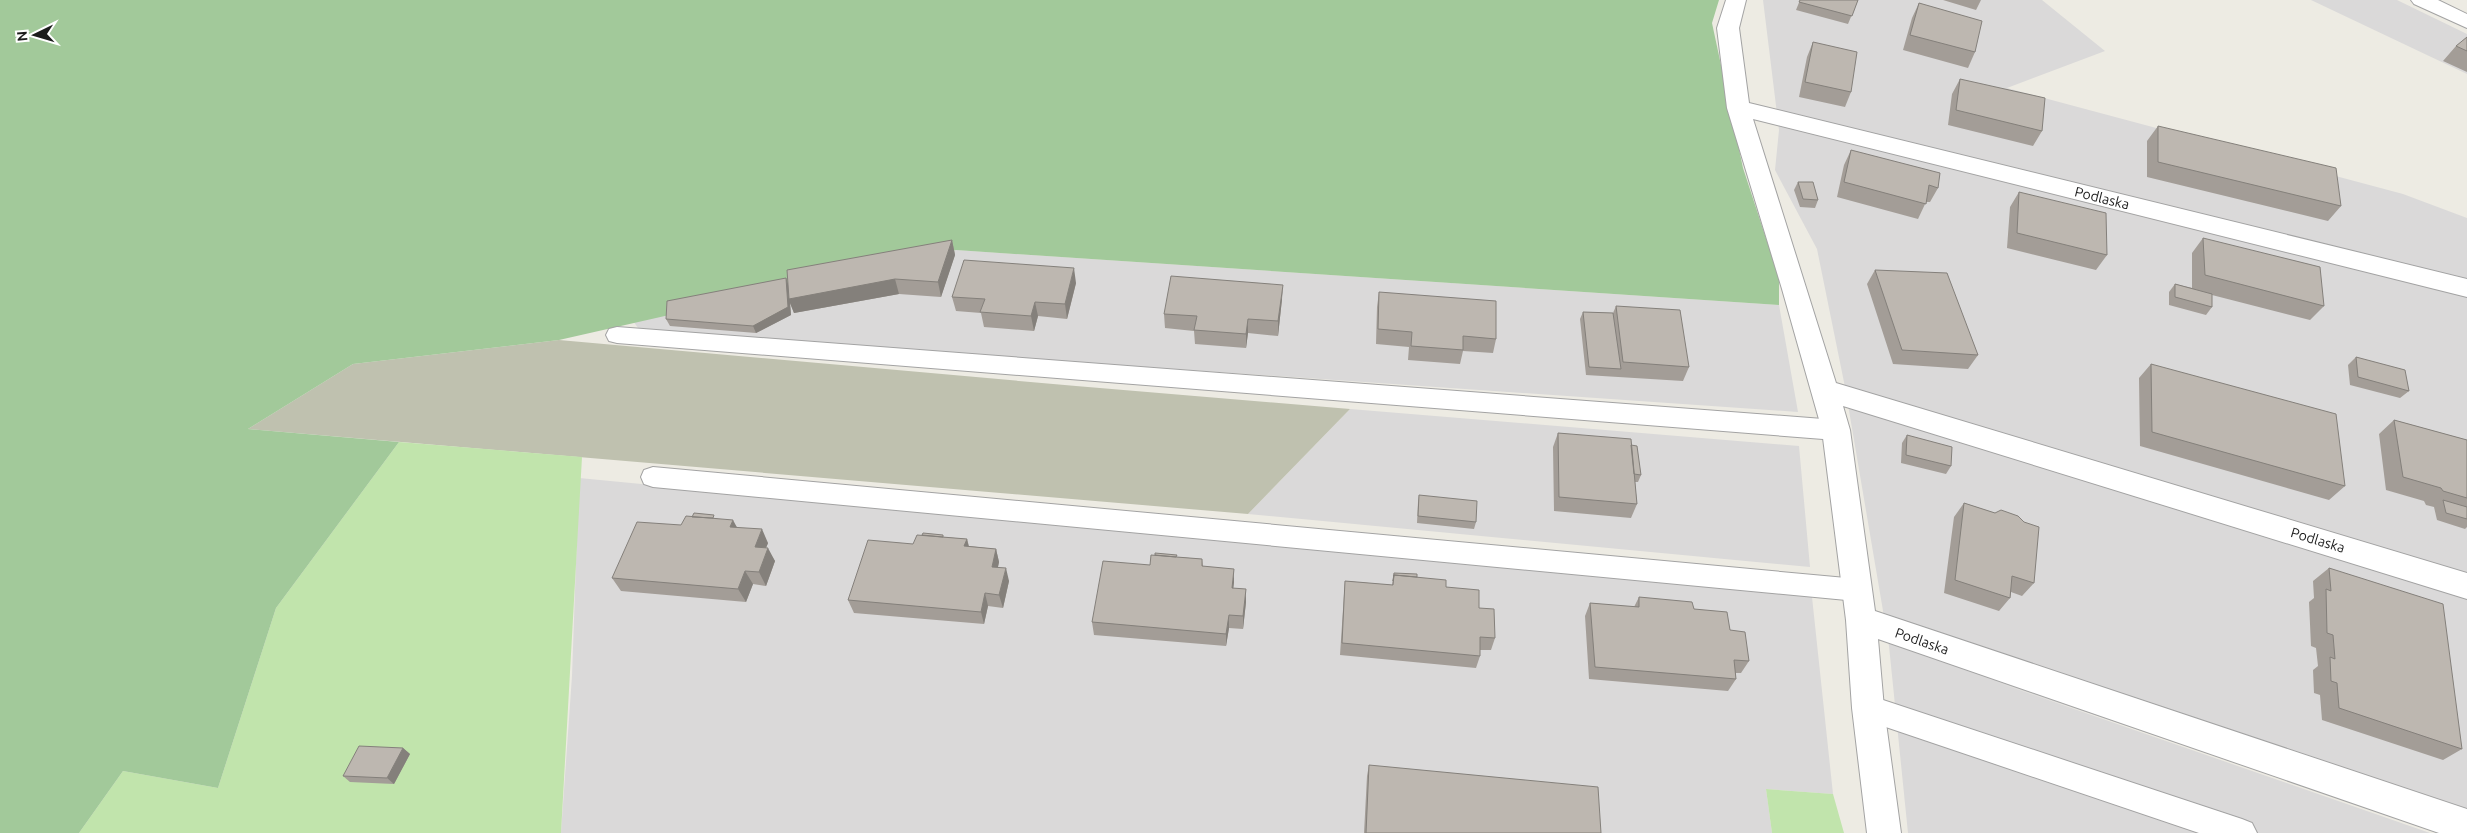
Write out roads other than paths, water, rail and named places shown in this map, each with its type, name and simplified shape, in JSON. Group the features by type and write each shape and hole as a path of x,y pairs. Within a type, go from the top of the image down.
{"street":[{"path":"1736,0 1728,28 1738,108 1795,289 1836,430 1859,605 1868,708 1884,833"},
{"path":"2420,0 2467,22"},
{"name":"Podlaska","path":"1738,108 2467,288"},
{"name":"Podlaska","path":"1824,390 2467,586"},
{"name":"Podlaska","path":"1859,605 2467,826"}],"lane":[{"path":"617,336 1836,430"},
{"path":"653,477 1859,605"},
{"path":"1868,708 2242,833"}]}
